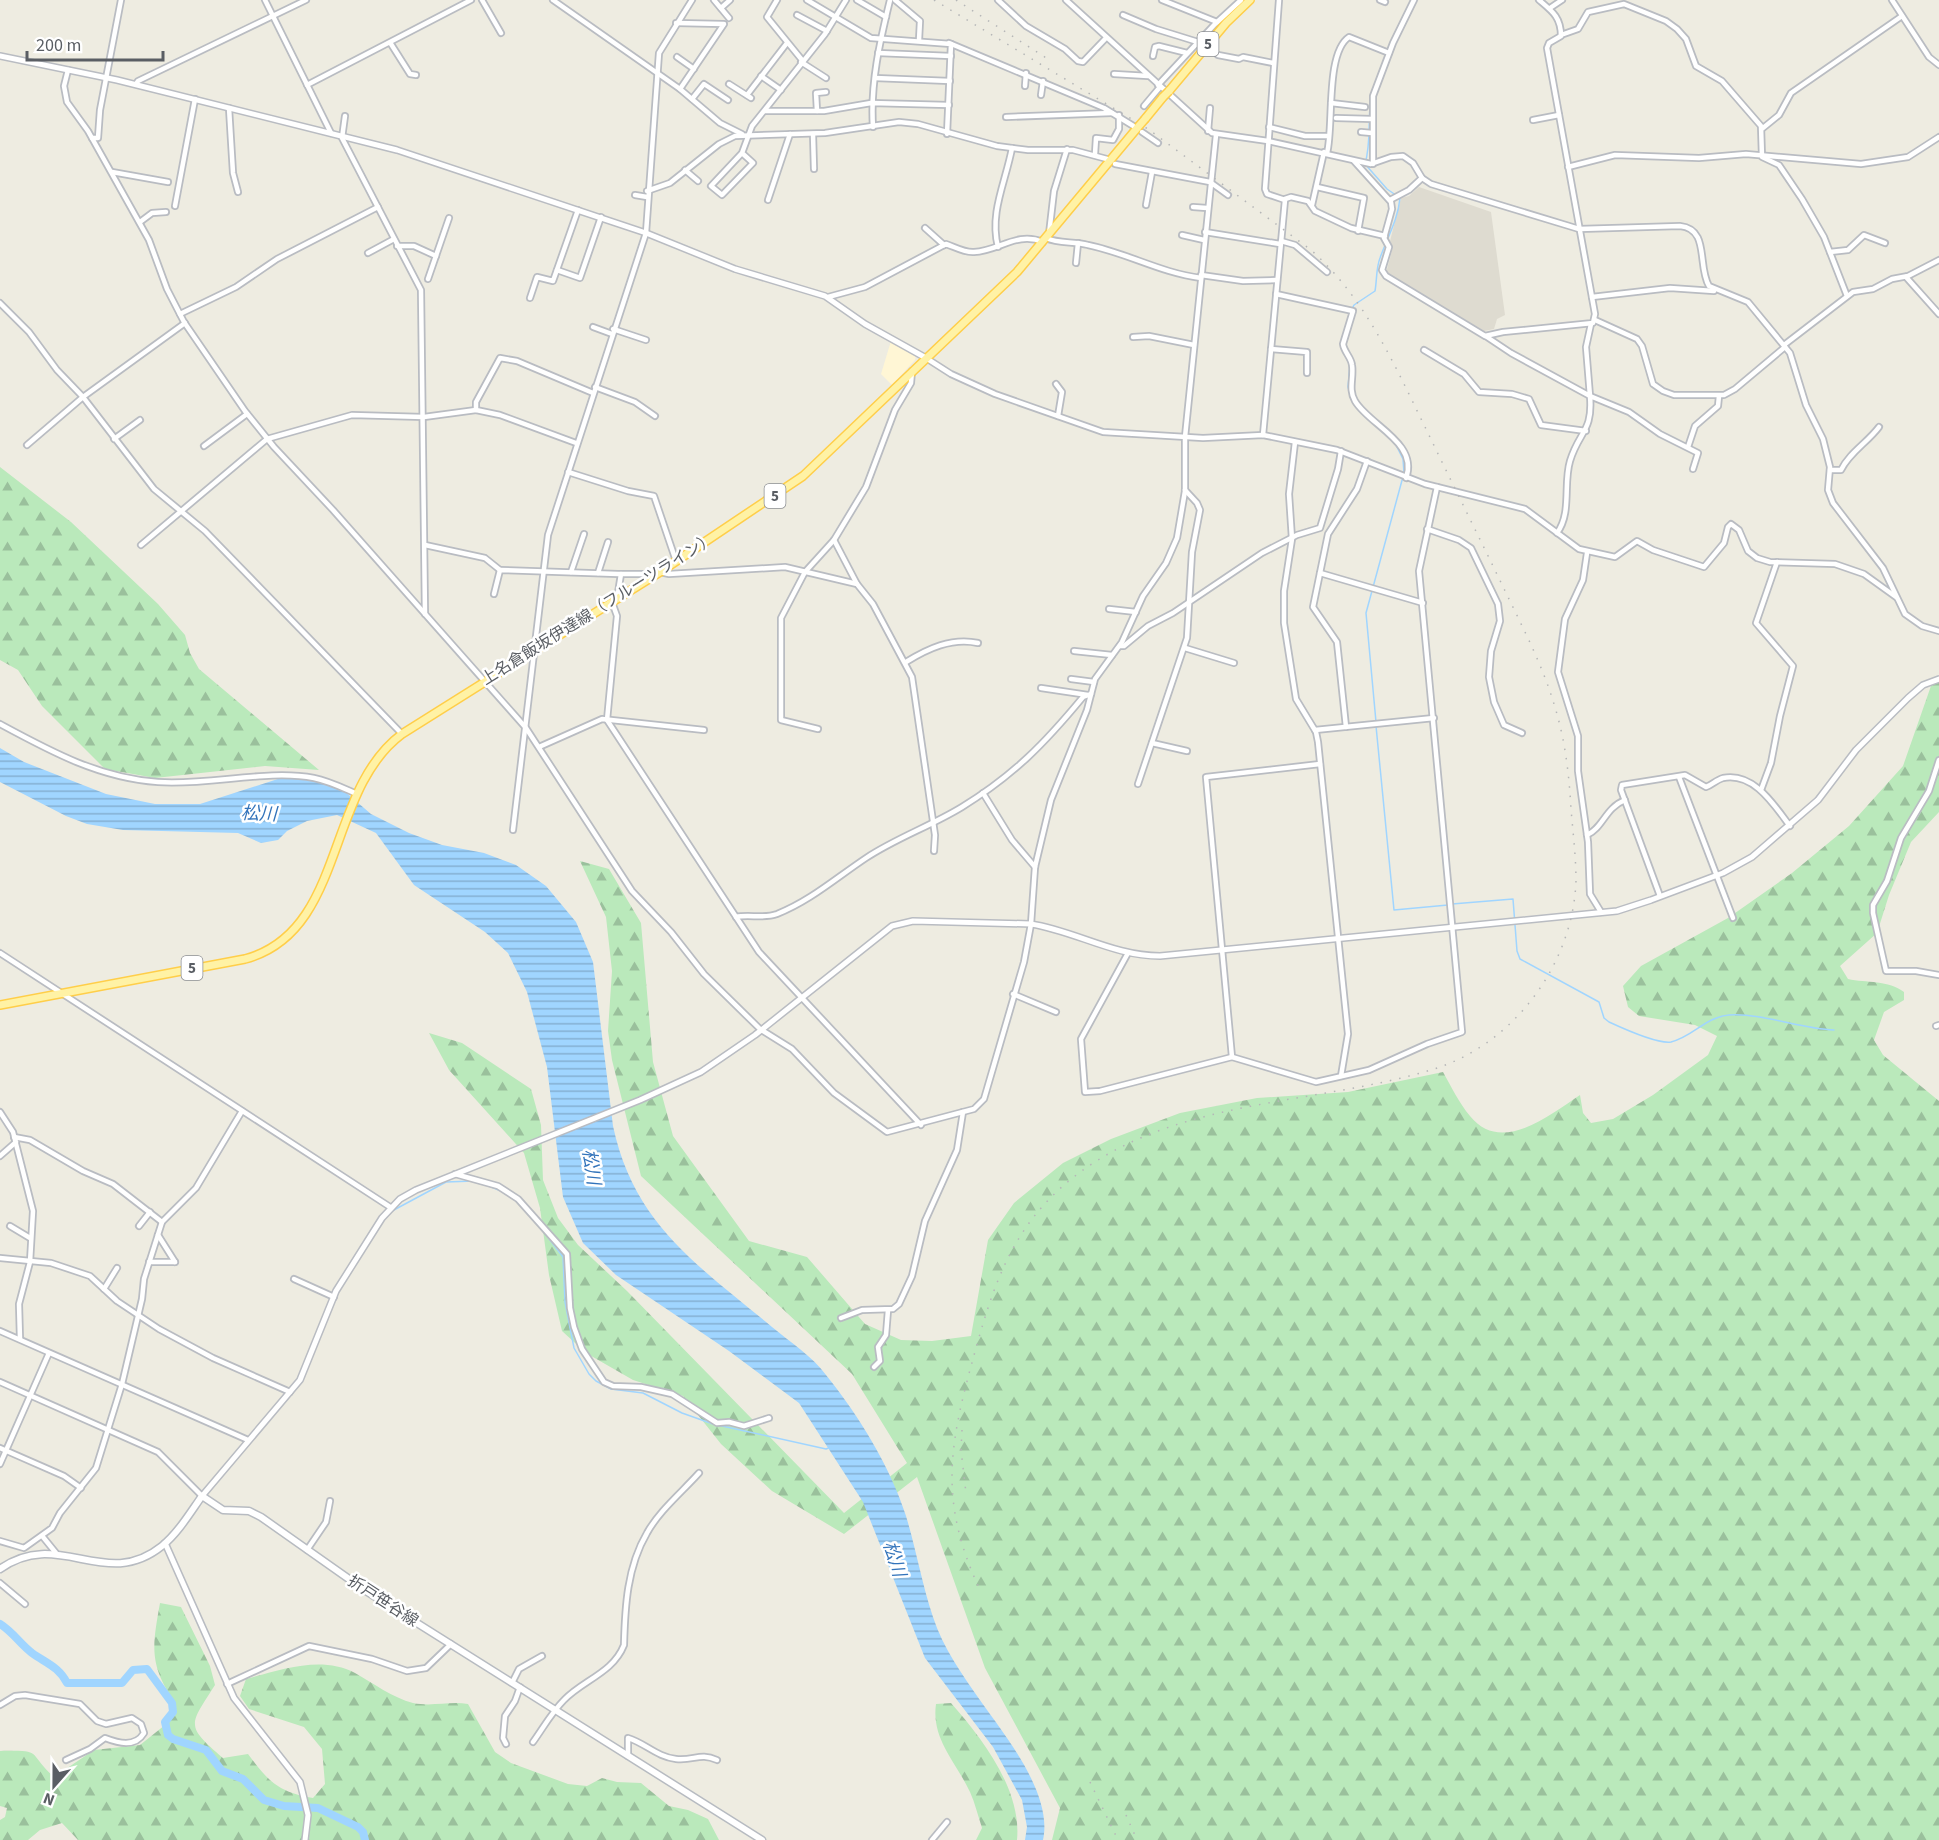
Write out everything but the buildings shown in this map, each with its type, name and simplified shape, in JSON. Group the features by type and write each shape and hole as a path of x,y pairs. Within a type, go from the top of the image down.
{"main road":[{"name":"上名倉飯坂伊達線（フルーツライン）","path":"0,1005 245,959 266,953 287,939 305,917 357,794 374,760 402,734 660,572 792,485 1017,272 1226,23 1250,0"},
{"path":"0,1569 27,1556 56,1553 102,1564 120,1565 141,1559 165,1543 202,1496"},
{"name":"折戸笹谷線","path":"202,1496 223,1510 254,1513 512,1683 762,1840"}],"street":[{"path":"92,138 98,138 122,0"},
{"path":"265,0 331,133"},
{"path":"136,84 138,81 306,0"},
{"path":"307,85 391,44 471,0"},
{"path":"482,0 501,33"},
{"path":"554,0 681,89 720,123 742,134"},
{"path":"513,830 548,535 612,331 646,233 647,194 659,53 692,0"},
{"path":"714,0 729,18"},
{"path":"721,8 730,0"},
{"path":"777,0 767,17 802,61 826,78"},
{"path":"807,0 871,38 949,42 1117,114 1158,143"},
{"path":"742,153 753,163 722,195 711,186 742,153 748,134 827,31 846,0"},
{"path":"857,0 886,17"},
{"path":"873,127 871,103 880,39 890,0"},
{"path":"895,0 919,19 919,40"},
{"path":"998,0 1026,26 1065,49 1078,61 1083,62 1106,38"},
{"path":"1066,0 1208,131 1216,135 1268,141 1371,164 1390,157 1403,156 1413,163 1422,178 1468,196 1579,229 1680,226 1691,228 1699,238 1705,278 1717,291"},
{"path":"1162,0 1217,22"},
{"path":"1144,106 1187,53 1241,0"},
{"path":"1279,0 1266,191 1285,199 1291,197 1309,202 1316,211 1358,231 1384,236"},
{"path":"1371,164 1373,96 1389,53 1414,0"},
{"path":"1539,0 1550,8 1559,21 1561,34"},
{"path":"1550,8 1562,0"},
{"path":"1892,0 1929,57 1939,65"},
{"path":"1557,533 1565,519 1570,462 1591,416 1586,347 1593,322 1592,297 1547,46 1561,34 1578,30 1588,12 1618,4 1627,4 1666,21 1684,37 1697,67 1722,81 1762,129 1762,156"},
{"path":"797,15 827,31"},
{"path":"1123,15 1156,29 1198,42"},
{"path":"1762,129 1779,115 1791,93 1902,16"},
{"path":"676,23 724,24 681,89"},
{"path":"1312,206 1328,136 1336,62 1347,39 1389,53"},
{"path":"947,134 951,56 949,42"},
{"path":"729,84 749,96 761,76 787,43"},
{"path":"391,44 410,74 416,75"},
{"path":"1153,56 1155,47 1160,46 1187,53"},
{"path":"878,53 951,56"},
{"path":"1218,55 1274,63"},
{"path":"0,56 136,84 397,150 646,233 704,259 828,297 865,324 968,382 1058,416 1114,434 1185,437 1263,435 1341,451 1406,478 1524,509 1576,548 1587,553 1615,557 1636,541 1659,552 1704,567 1724,543 1731,524 1739,530 1751,554 1761,560 1836,564 1864,574 1896,597"},
{"path":"677,57 694,69"},
{"path":"68,70 64,94 140,222 170,298 215,371 247,414 526,728 635,896 671,932 704,974 761,1030 792,1049 834,1093 887,1132 921,1125 963,1112 977,1107 984,1100 1013,994 1024,963 1031,924 1035,867 1051,801 1094,682 1103,664 1119,645 1174,548 1185,490 1185,437 1216,135"},
{"path":"1024,86 1026,74"},
{"path":"1114,74 1148,76"},
{"path":"761,76 781,90"},
{"path":"875,78 950,81"},
{"path":"1041,95 1043,81"},
{"path":"692,99 704,84 729,100"},
{"path":"817,111 816,93 826,92"},
{"path":"175,206 195,99"},
{"path":"765,111 817,111 871,103 949,105"},
{"path":"1331,103 1365,107"},
{"path":"229,108 233,173 238,192"},
{"path":"1208,131 1210,108"},
{"path":"1006,117 1117,114"},
{"path":"1095,154 1096,138 1113,140 1119,129 1117,114"},
{"path":"1533,120 1559,115"},
{"path":"345,116 342,136 422,296 425,614"},
{"path":"1336,118 1372,119"},
{"path":"635,195 647,194 665,185 726,139 742,134 813,134 903,122 1012,148 1067,149 1095,154 1107,159"},
{"path":"1269,127 1305,136 1328,136"},
{"path":"1361,132 1372,133"},
{"path":"768,200 790,134"},
{"path":"813,134 814,169"},
{"path":"1568,167 1610,155 1699,158 1762,156 1851,165 1889,161 1914,154 1939,137"},
{"path":"998,247 995,232 998,198 1012,148"},
{"path":"1046,238 1054,191 1067,149"},
{"path":"1762,156 1783,170 1817,224 1848,296"},
{"path":"1354,161 1392,199 1392,209 1384,236 1389,248 1382,266 1384,275 1511,353 1590,396 1623,409 1660,434 1698,453 1693,469"},
{"path":"1115,164 1210,182 1228,195"},
{"path":"685,170 698,181"},
{"path":"112,172 168,182"},
{"path":"1146,205 1152,172"},
{"path":"1392,199 1409,190 1422,178"},
{"path":"1317,187 1364,198 1358,231"},
{"path":"1263,435 1285,199"},
{"path":"180,314 236,287 277,259 378,207"},
{"path":"1193,207 1207,208"},
{"path":"530,298 537,277 553,281 578,210"},
{"path":"140,222 152,213 166,212"},
{"path":"428,279 449,218"},
{"path":"557,270 580,278 601,218"},
{"path":"925,228 944,245 971,253 1026,237 1046,238 1122,254 1174,275 1243,281 1277,280"},
{"path":"1205,232 1294,245 1327,272"},
{"path":"1182,235 1204,240"},
{"path":"1830,252 1848,250 1864,235 1885,243"},
{"path":"368,253 394,239"},
{"path":"1076,263 1078,243"},
{"path":"828,297 865,287 907,267 944,245"},
{"path":"397,246 414,246 436,256"},
{"path":"1487,337 1503,332 1593,322 1637,339 1644,353 1649,376 1656,387 1674,394 1719,396 1735,389 1784,346 1853,292 1873,289 1892,279 1906,277 1939,260"},
{"path":"1906,277 1939,314"},
{"path":"1592,297 1670,288 1717,291 1748,302 1795,363 1806,405 1823,439 1830,470 1828,486 1831,499 1883,567 1902,610 1912,620 1939,631"},
{"path":"1276,294 1353,311 1343,344 1352,363 1352,396 1362,411 1400,444 1408,468 1406,478"},
{"path":"0,303 25,328 57,370 83,397 154,489 206,531 402,734"},
{"path":"27,445 83,397 185,323"},
{"path":"593,327 646,340"},
{"path":"1133,337 1149,336 1194,345"},
{"path":"1271,349 1307,352 1306,373"},
{"path":"1424,350 1464,374 1479,392 1512,394 1529,399 1541,425 1586,431"},
{"path":"476,410 478,395 500,358 517,361 593,393"},
{"path":"818,729 783,722 779,706 781,618 805,572 834,540 866,487 895,410 911,383 912,371"},
{"path":"1056,384 1062,392 1058,416"},
{"path":"595,387 634,402 656,416"},
{"path":"1688,447 1695,426 1718,406 1719,396"},
{"path":"141,545 267,439 352,415 423,417 476,410 500,415 576,444"},
{"path":"204,447 247,414"},
{"path":"114,439 140,420"},
{"path":"1830,470 1841,470 1852,453 1868,441 1879,427"},
{"path":"1295,442 1289,494 1292,538 1285,583 1284,623 1296,699 1315,730 1320,764 1348,1040 1341,1076"},
{"path":"1321,526 1341,451"},
{"path":"1346,727 1337,642 1313,610 1329,532 1357,489 1366,461"},
{"path":"568,472 628,491 654,496 676,561"},
{"path":"1128,953 1081,1039 1084,1091 1100,1091 1232,1057 1315,1082 1370,1070 1427,1044 1462,1032 1455,927 1419,563 1437,487"},
{"path":"1138,784 1185,648 1192,552 1200,510 1185,490"},
{"path":"1119,645 1124,646 1148,626 1262,553 1321,526"},
{"path":"1321,526 1329,532"},
{"path":"1427,530 1459,540 1471,548 1492,591 1500,616 1490,661 1489,677 1494,702 1503,725 1521,733"},
{"path":"571,572 584,534"},
{"path":"834,540 857,584 868,595 906,662 912,677 921,731 934,852"},
{"path":"598,573 608,542"},
{"path":"425,545 485,558 500,570 645,574 650,578"},
{"path":"1587,553 1583,580 1565,619 1558,666 1578,736 1578,771 1587,835 1590,894 1601,912"},
{"path":"1761,790 1771,763 1793,666 1756,623 1777,562"},
{"path":"660,572 669,574 785,567 857,584"},
{"path":"494,594 500,570"},
{"path":"1320,573 1423,603"},
{"path":"621,574 614,600 617,616 607,718 759,952 921,1125"},
{"path":"1109,609 1136,612"},
{"path":"906,662 940,645 955,642 978,643"},
{"path":"1185,648 1234,663"},
{"path":"1074,651 1112,656"},
{"path":"1071,679 1094,682"},
{"path":"0,1382 158,1452 202,1496 290,1392 307,1368 334,1297 390,1207 416,1190 670,1088 701,1072 761,1030 872,939 897,924 922,921 1031,924 1048,927 1128,953 1160,956 1623,909 1716,875 1752,857 1818,800 1856,750 1908,698 1923,686 1939,679"},
{"path":"1041,688 1089,694"},
{"path":"736,917 767,916 784,910 816,894 867,858 961,808 1039,749 1089,694"},
{"path":"539,747 607,718 704,730"},
{"path":"1315,730 1434,718"},
{"path":"0,724 65,758 126,778 186,783 297,776 324,780 357,794"},
{"path":"1152,743 1187,751"},
{"path":"1939,760 1929,790 1899,842 1873,913 1886,971 1916,970 1939,975"},
{"path":"1232,1057 1206,776 1320,764"},
{"path":"1660,896 1625,800 1621,788 1623,786 1687,776 1706,787 1720,779 1753,784 1761,790 1790,826"},
{"path":"1679,777 1733,918"},
{"path":"982,793 1012,840 1035,867"},
{"path":"1587,835 1593,833 1612,807 1625,800"},
{"path":"0,953 390,1207"},
{"path":"1013,994 1056,1012"},
{"path":"0,1541 28,1547 43,1537 96,1468 122,1384 149,1262 162,1222 196,1188 242,1111"},
{"path":"0,1112 15,1139 33,1206 30,1262 19,1304 20,1340"},
{"path":"841,1318 857,1311 888,1310 897,1307 908,1287 926,1221 959,1142 963,1112"},
{"path":"15,1139 30,1140 83,1171 113,1184 162,1222"},
{"path":"0,1156 15,1139"},
{"path":"455,1174 491,1184 518,1199 567,1254 570,1308 574,1327 582,1349 604,1382 618,1387 641,1387 672,1394 717,1423 729,1422 744,1426 769,1418"},
{"path":"139,1226 150,1212"},
{"path":"10,1227 30,1238"},
{"path":"149,1262 175,1262 158,1235"},
{"path":"0,1258 51,1263 90,1276 137,1314 213,1358 290,1392"},
{"path":"104,1289 117,1268"},
{"path":"294,1279 334,1297"},
{"path":"874,1367 880,1361 878,1347 887,1331 888,1310"},
{"path":"0,1331 248,1440"},
{"path":"0,1464 49,1353"},
{"path":"0,1448 64,1476 81,1488"},
{"path":"533,1742 567,1697 600,1674 621,1652 624,1646 626,1591 644,1538 655,1521 699,1473"},
{"path":"307,1550 326,1522 330,1501"},
{"path":"43,1537 56,1553"},
{"path":"165,1543 227,1684 245,1714 300,1782 305,1798 308,1823 305,1840"},
{"path":"27,1556 28,1547"},
{"path":"0,1583 25,1604"},
{"path":"227,1684 309,1646 372,1659 407,1671 426,1668 452,1644"},
{"path":"512,1683 519,1669 542,1656"},
{"path":"506,1744 503,1738 505,1716 517,1698 520,1687"},
{"path":"0,1705 15,1696 25,1695 80,1704 97,1721 106,1724 132,1718 141,1724 144,1733 136,1741 122,1743 105,1738 90,1749 66,1760"},
{"path":"628,1756 628,1738 649,1751 674,1759 705,1754 717,1760"},
{"path":"932,1840 947,1822"}],"shaded area":[{"path":"1419,187 1491,212 1505,315 1497,319 1494,329 1484,331 1386,273 1393,247 1390,241 1401,198 1409,196"},
{"path":"891,341 916,355 915,360 892,385 881,374"}],"green space":[{"path":"0,467 71,522 158,604 185,635 190,653 199,669 319,770 265,766 155,778 105,769 42,706 18,670 0,660"},
{"path":"1939,680 1939,812 1911,842 1889,895 1877,933 1840,966 1848,979 1891,985 1904,992 1904,1000 1884,1012 1874,1040 1883,1055 1939,1101 1939,1840 1052,1840 1060,1808 985,1668 917,1477 844,1534 772,1491 721,1444 683,1396 633,1380 586,1353 562,1331 549,1275 540,1208 524,1153 449,1070 429,1033 462,1043 531,1089 541,1125 543,1180 558,1218 578,1245 627,1291 844,1513 907,1463 852,1374 641,1176 612,1060 608,1031 612,971 606,917 580,861 609,869 641,923 653,1062 673,1136 749,1241 807,1257 865,1324 901,1340 932,1341 971,1336 988,1240 1014,1203 1063,1163 1111,1139 1180,1113 1257,1098 1348,1092 1443,1072 1466,1111 1482,1127 1496,1132 1511,1132 1540,1121 1580,1095 1583,1113 1591,1123 1613,1119 1653,1095 1708,1055 1717,1036 1695,1025 1639,1016 1628,1007 1623,986 1641,966 1728,918 1792,873 1849,826 1903,766 1932,683"},
{"path":"160,1603 181,1607 210,1666 215,1685 196,1717 197,1731 223,1758 248,1754 269,1779 291,1793 313,1798 325,1784 322,1749 304,1727 249,1709 240,1696 246,1679 300,1666 328,1665 355,1673 391,1694 413,1703 468,1704 495,1752 511,1763 568,1784 587,1786 602,1778 617,1782 641,1783 669,1806 688,1810 708,1819 719,1840 78,1840 62,1823 40,1830 28,1840 0,1840 0,1820 5,1817 7,1808 0,1806 0,1751 29,1752 54,1777 94,1750 140,1745 165,1725 175,1703 161,1677 155,1655 155,1632"},
{"path":"951,1703 975,1732 998,1766 1013,1802 1017,1821 1017,1840 976,1840 982,1828 970,1792 946,1750 937,1728 936,1704"}],"water":[{"name":"松川","path":"0,748 24,762 106,794 155,804 200,804 284,777 315,780 343,790 371,814 409,833 442,845 484,853 516,865 546,886 576,922 593,962 613,1126 623,1161 636,1191 653,1217 695,1263 820,1368 862,1424 899,1497 910,1528 929,1605 942,1640 961,1672 1015,1750 1035,1786 1044,1823 1043,1840 1025,1840 1027,1827 1022,1800 993,1747 925,1658 863,1502 799,1403 729,1351 616,1275 583,1243 563,1197 547,1067 527,992 508,953 485,932 414,885 376,833 337,815 307,821 287,831 278,840 261,843 238,833 123,830 87,824 66,816 0,782"}],"waterway":[{"path":"1379,74 1411,0"},
{"path":"1352,309 1354,305 1375,291 1379,262 1395,221 1400,198 1387,189 1365,164 1369,144 1370,104 1375,84"},
{"path":"1347,325 1341,344 1350,365 1348,387 1354,404 1392,440"},
{"path":"1376,722 1366,613 1404,473 1403,459 1395,443"},
{"path":"1376,726 1394,910 1448,905"},
{"path":"1452,904 1513,899 1517,951 1520,959 1599,1002 1604,1018 1609,1022 1649,1038 1671,1042 1686,1036 1713,1019 1729,1015 1755,1016 1834,1030"},
{"path":"214,1095 386,1207"},
{"path":"392,1211 446,1182 473,1181"},
{"path":"489,1186 501,1191"},
{"path":"541,1228 563,1257 565,1302 574,1348 589,1374 596,1381 611,1389 643,1393 682,1413 713,1424 826,1449 831,1447"},
{"path":"0,1624 32,1653 56,1669 67,1683 122,1683 133,1670 147,1669 172,1703 173,1712 165,1722 168,1735 173,1739 206,1750 222,1771 243,1779 264,1800 284,1806 318,1808 358,1827 363,1832 365,1840"}],"railway":[{"path":"934,0 1148,129 1311,250 1348,290 1377,334 1402,380 1521,623 1545,677 1558,717 1566,756 1576,872 1572,912 1564,942 1551,970 1534,997 1490,1041 1463,1057 1434,1069 1388,1081 1246,1107 1199,1118 1153,1133 1110,1153 1070,1180 1034,1216 1021,1235 999,1277 983,1323 967,1382 955,1442 952,1470 953,1498 966,1557 980,1590"},
{"path":"956,0 1051,61"},
{"path":"962,1430 961,1450 966,1493"},
{"path":"1090,1782 1118,1840"},
{"path":"1126,1815 1137,1840"}]}
